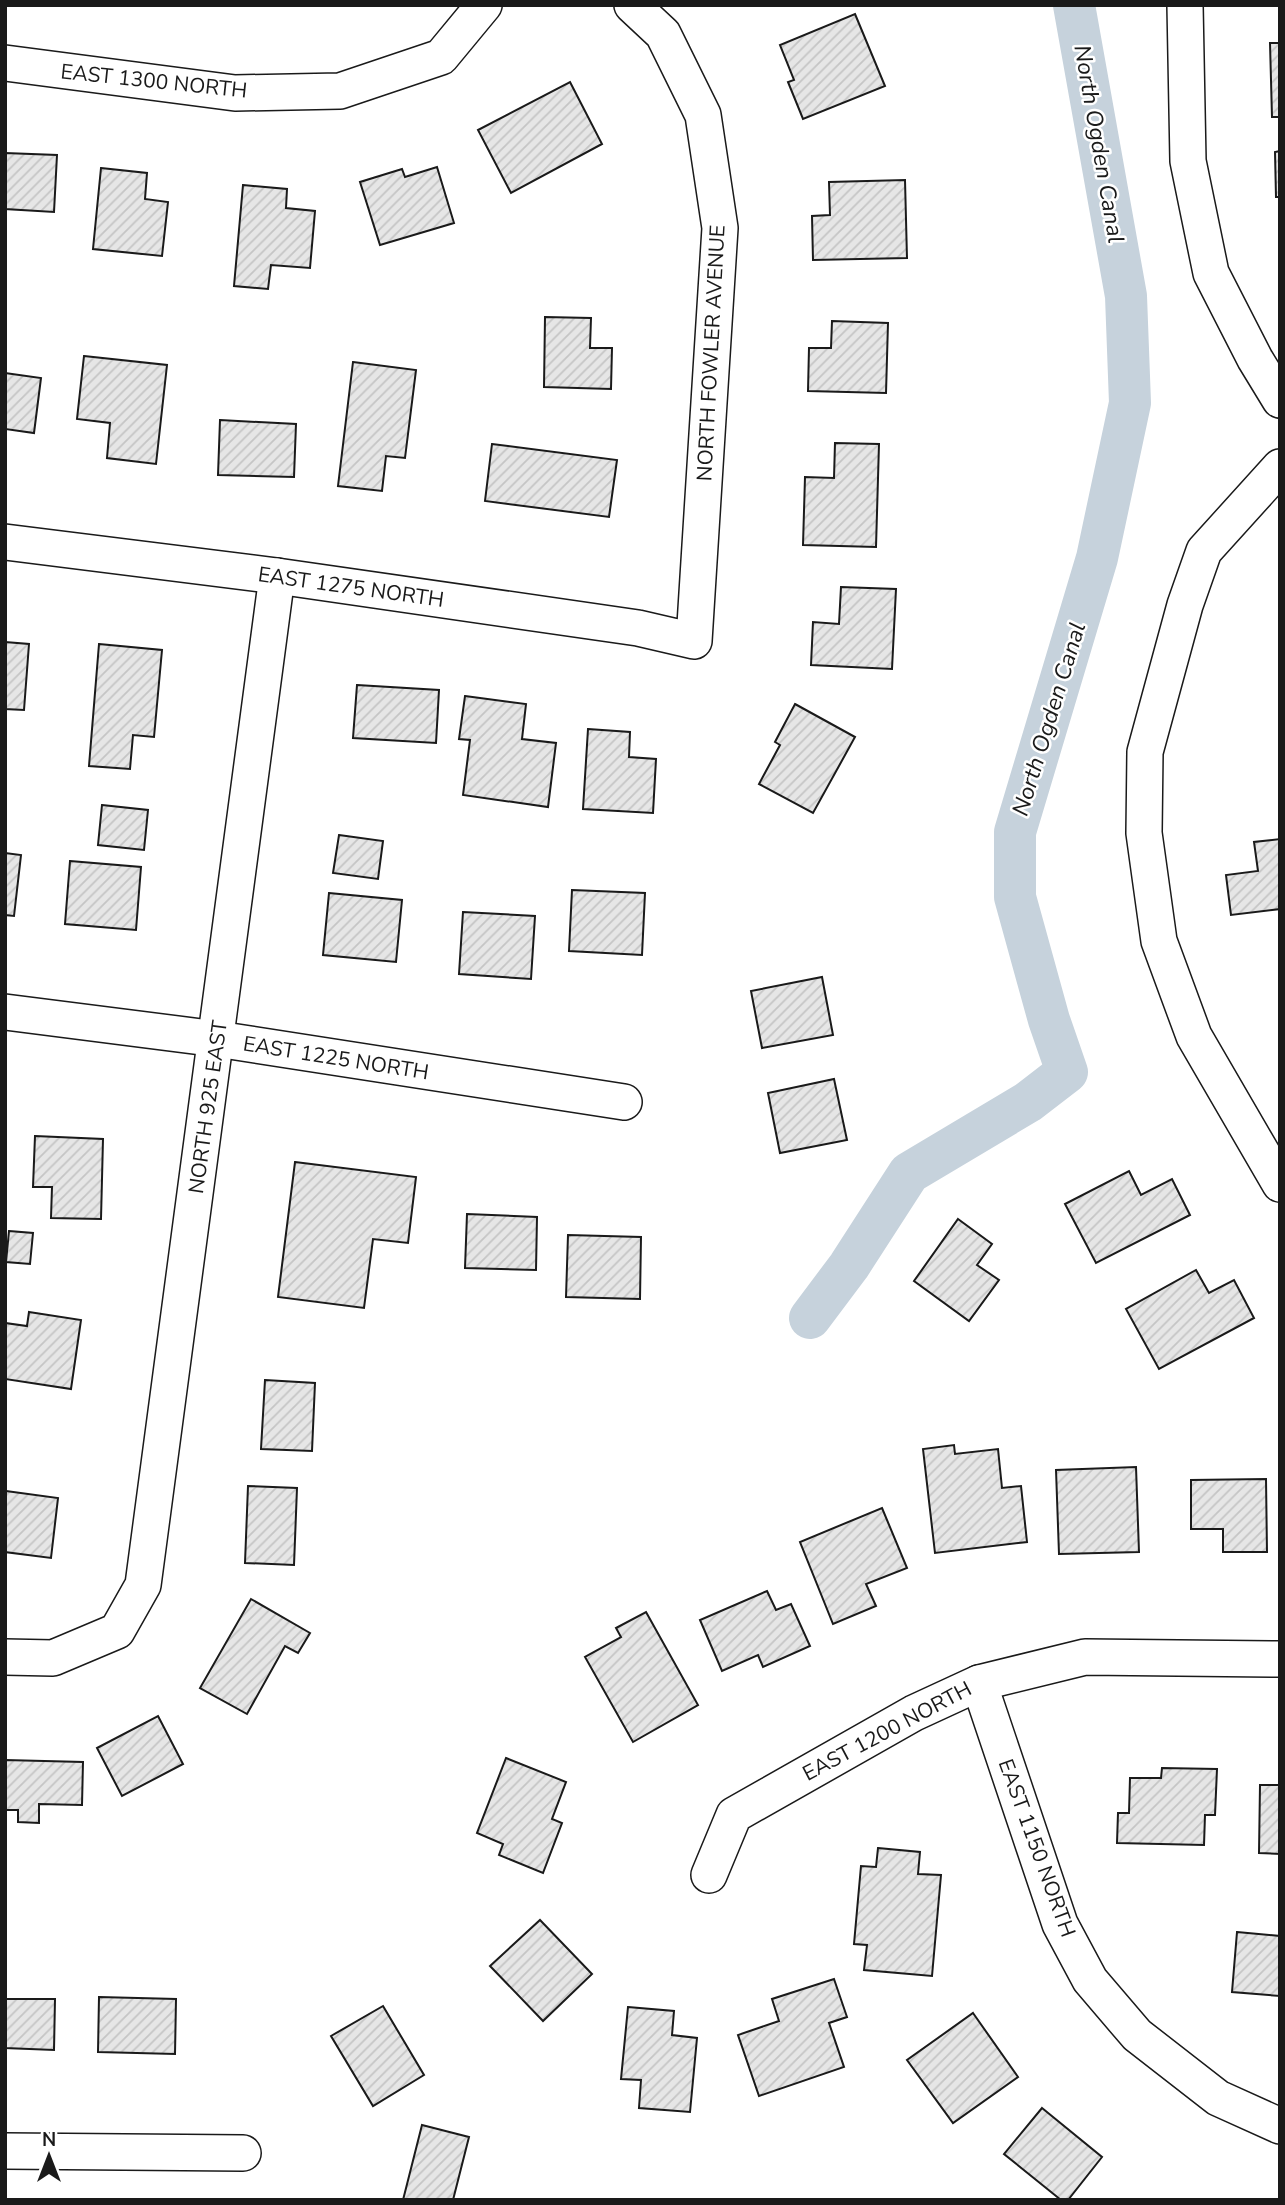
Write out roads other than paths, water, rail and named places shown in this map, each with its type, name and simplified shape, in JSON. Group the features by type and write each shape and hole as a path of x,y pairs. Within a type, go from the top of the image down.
{"street":[{"name":"EAST 1300 NORTH","path":"5,63 235,93 340,91 441,57 484,5"},
{"name":"NORTH FOWLER AVENUE","path":"632,5 663,34 703,115 720,228 694,641"},
{"path":"1185,5 1188,161 1211,273 1255,359 1280,400"},
{"path":"1280,467 1204,551 1185,605 1145,752 1144,833 1159,941 1194,1036 1280,1184"},
{"name":"EAST 1275 NORTH","path":"5,542 277,576 638,628 694,641"},
{"name":"NORTH 925 EAST","path":"5,1657 53,1658 117,1631 144,1585 277,576"},
{"name":"EAST 1225 NORTH","path":"5,1012 217,1039 624,1102"},
{"name":"EAST 1200 NORTH","path":"709,1875 734,1815 914,1713 979,1683 1085,1657 1280,1659"},
{"name":"EAST 1150 NORTH","path":"979,1683 1060,1924 1090,1980 1137,2035 1218,2098 1280,2126"},
{"path":"5,2151 243,2153"}],"waterway":[{"name":"North Ogden Canal","path":"810,1318 849,1266 909,1173 1028,1102 1067,1072 1049,1020 1015,897 1015,832 1097,558 1130,403 1126,296 1074,5"}]}
